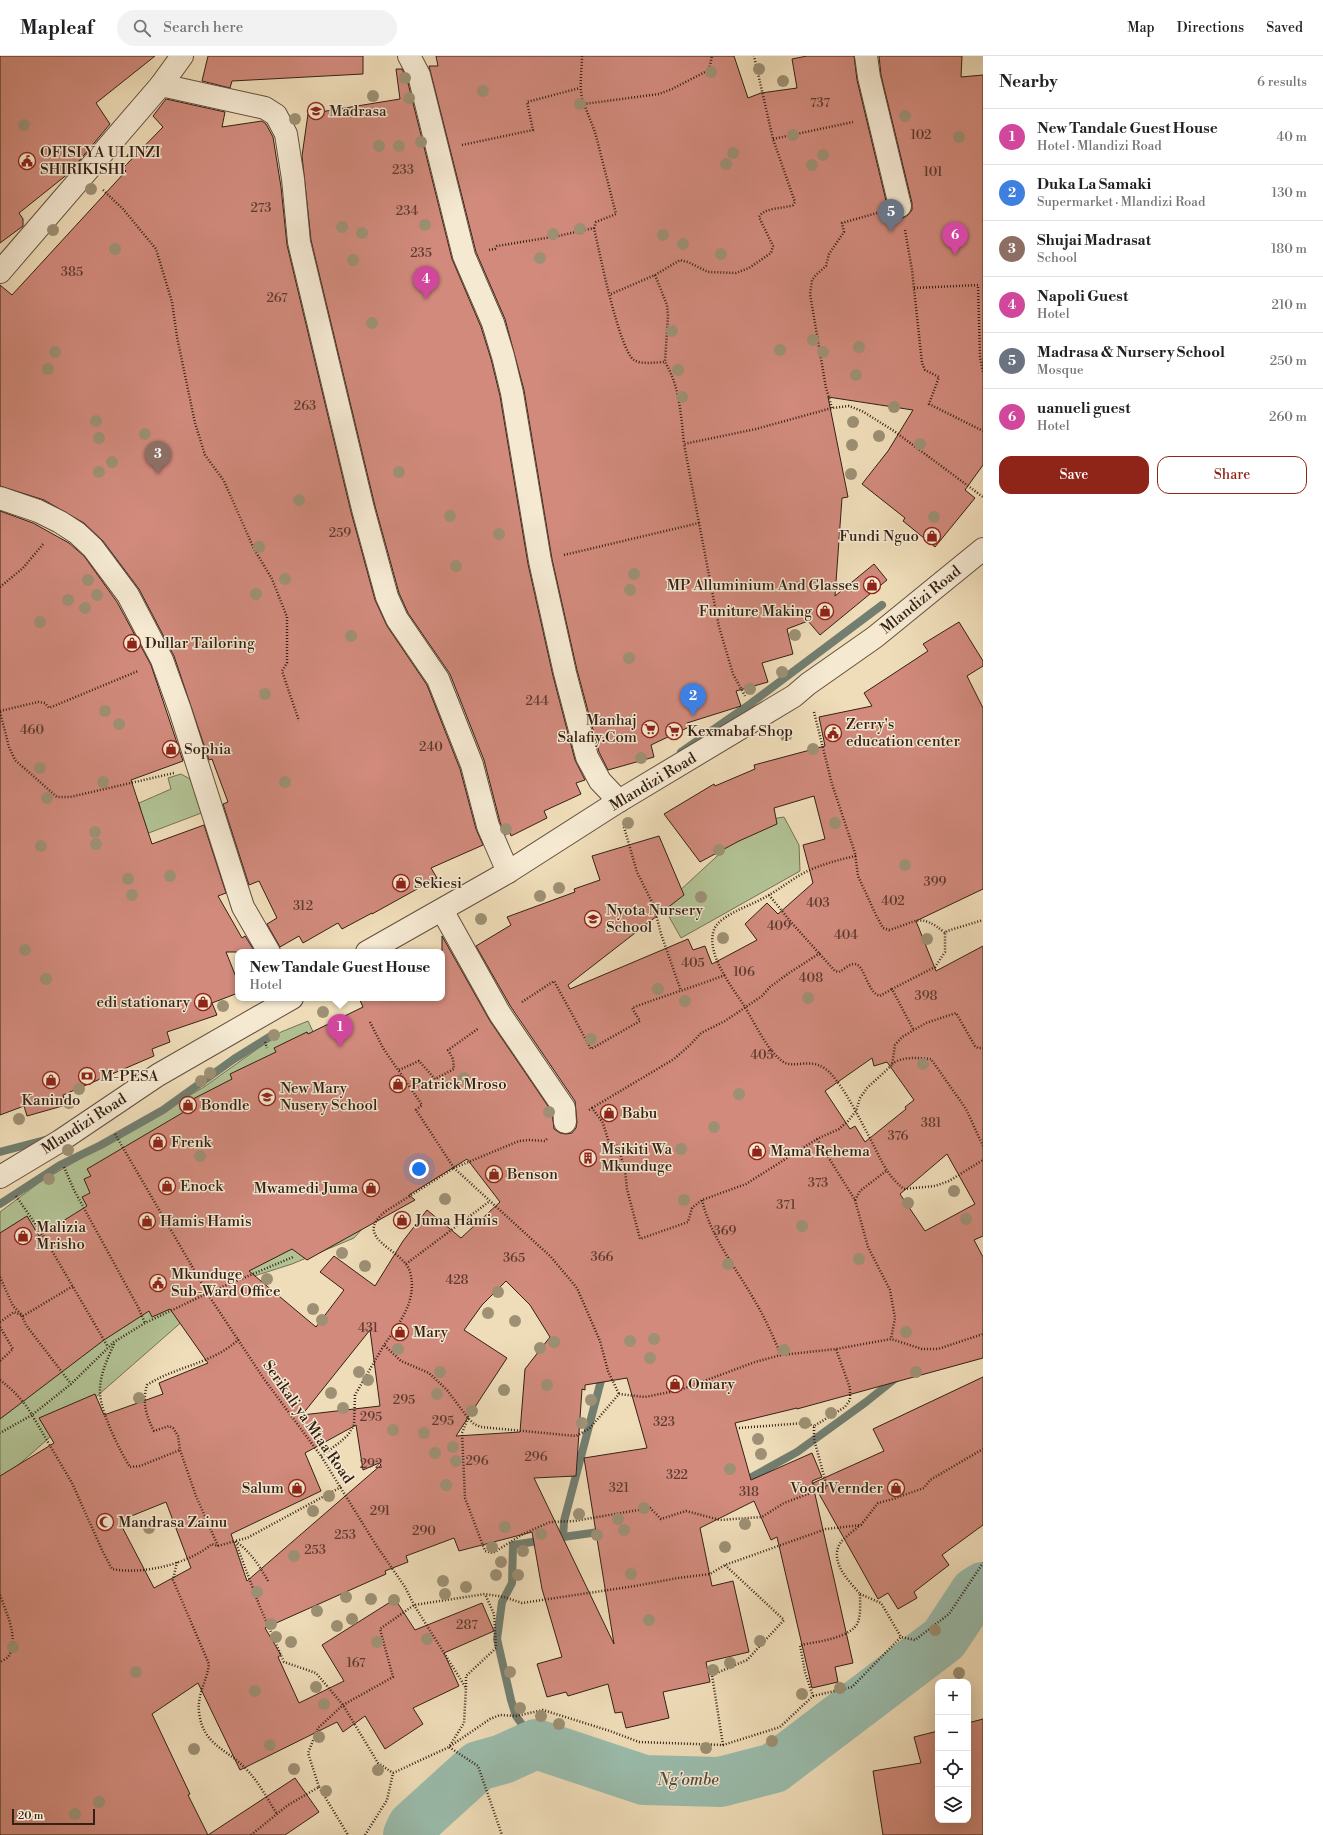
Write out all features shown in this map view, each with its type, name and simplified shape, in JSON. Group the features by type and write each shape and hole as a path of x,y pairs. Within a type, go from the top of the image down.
{"street":[{"path":"0,272 161,85 182,56"},
{"path":"409,56 419,75 464,256 493,323 503,356 512,393 540,561 565,673 587,757 600,781 619,802"},
{"path":"866,56 869,77 900,206"},
{"path":"161,85 265,108 276,115 286,134 293,179 299,242 363,509 387,597 397,620 438,679 472,765 488,826 508,872"},
{"path":"0,498 38,511 60,522 76,533 93,548 124,589 162,660 243,907 267,949"},
{"name":"Mlandizi Road","path":"372,949 508,872 619,802 794,696 808,684 875,637 983,549"},
{"path":"442,910 501,1015 564,1108 565,1122"},
{"name":"Mlandizi Road","path":"1,1177 60,1141 158,1076 287,1001"}],"path":[{"path":"582,56 582,82 580,88 584,104 595,132 616,212 614,215 596,222 594,228 621,336 629,355 635,360 642,362 665,362"},
{"path":"584,104 647,96 672,89 709,70 712,56"},
{"path":"611,294 655,274 680,260 688,262 708,272 736,273 749,268 771,253 773,246 759,217 764,212 787,208 795,202 773,139 754,56"},
{"path":"437,150 533,130 527,102 580,88"},
{"path":"773,139 878,116"},
{"path":"84,176 111,196 156,249 172,302 176,337 195,423 205,454 224,481 254,549 272,579 286,617 287,663 282,670 299,721"},
{"path":"832,408 820,358 810,294 812,280 826,266 828,254 844,232 842,223 900,206 914,288 922,363 924,370 939,377 929,404 983,431"},
{"path":"464,256 495,249 497,246 558,236 594,228"},
{"path":"655,274 667,305 668,316 665,362 672,373 678,392 684,444 719,627 733,674 758,718"},
{"path":"914,288 978,285 980,358 983,372"},
{"path":"684,444 756,429 832,408 849,406 862,411 894,431 983,497"},
{"path":"0,587 23,568 60,522"},
{"path":"540,561 699,523"},
{"path":"162,660 124,678 49,708 46,703 38,702 0,712 9,747 14,760 56,797 70,797 198,768"},
{"path":"808,684 832,784 856,856 858,876 883,928 889,930 918,920 926,920 935,925 945,934"},
{"path":"619,802 632,859 652,901 664,945 681,991"},
{"path":"856,856 812,869 769,895 736,911 715,926 712,934 712,947 725,975 744,1006 772,1050 783,1062 790,1065 811,1062 822,1066 832,1074 856,1111 886,1171 895,1182 904,1189 935,1186 949,1181 983,1160"},
{"path":"769,895 791,922 835,970 839,972 854,964 858,965 862,970 868,985 876,995 880,996 935,967 945,952 946,931 983,920"},
{"path":"321,1456 339,1443 354,1425 355,1395 409,1305 411,1278 410,1271 406,1264 375,1237 374,1230 376,1222 380,1216 454,1168 519,1141 545,1141 565,1122 592,1108 674,1059 701,1033 725,1021 744,1006 762,996 770,987 789,973 820,953"},
{"path":"399,1070 419,1061 435,1079 454,1068 453,1059 448,1050 501,1015 520,1006 522,1001 554,981 591,1048 640,1021 632,1008 725,975"},
{"path":"892,989 913,1029"},
{"path":"892,1065 895,1045 902,1037 913,1029 937,1018 956,1012 975,1046 978,1048 983,1048"},
{"path":"370,1022 382,1048 399,1070 422,1105 416,1110 454,1168 551,1257 577,1288 600,1341 608,1371 619,1394"},
{"path":"592,1108 603,1123 609,1143 618,1146 625,1170 627,1189 640,1239 688,1222 692,1208 702,1200 746,1184 817,1139 839,1129 856,1111 860,1098 867,1088 897,1061 910,1058 931,1059 966,1109 983,1146"},
{"name":"Serikali ya Mtaa Road","path":"102,1113 208,1293 264,1378 321,1456 405,1587 414,1605 466,1688"},
{"path":"817,1139 855,1200 868,1247 890,1290 895,1318 891,1339"},
{"path":"60,1141 63,1164 74,1190 146,1323"},
{"path":"855,1200 860,1191 886,1171"},
{"path":"1,1177 41,1232 108,1347"},
{"path":"406,1264 490,1200"},
{"path":"702,1200 711,1226 723,1249 756,1303 780,1356"},
{"path":"0,1433 32,1415 71,1384 114,1342 146,1323 208,1293 293,1258"},
{"path":"0,1276 13,1306 23,1316 26,1325 71,1384"},
{"path":"23,1316 73,1286"},
{"path":"0,1322 14,1312 23,1316"},
{"path":"0,1327 13,1349 0,1361"},
{"path":"619,1394 645,1397 680,1390 755,1362 780,1356 836,1349 891,1339 922,1349 938,1349 983,1334"},
{"path":"218,1546 196,1496 180,1450 178,1436 173,1428 169,1426 154,1431 144,1407 144,1396 147,1385 161,1376 219,1354 239,1339"},
{"path":"114,1342 104,1368 100,1394 106,1414 130,1467 140,1466 180,1450"},
{"path":"384,1345 401,1361 429,1373 447,1390 468,1418 481,1427 576,1436 589,1429 619,1394"},
{"path":"814,1426 845,1407 850,1400 850,1388 836,1349"},
{"path":"0,1380 10,1387 26,1404 72,1483 112,1569 127,1572 147,1570 177,1562 204,1551 212,1544 218,1546 247,1538 341,1487"},
{"path":"468,1418 462,1433 465,1498 485,1551 492,1553 523,1534 550,1522 574,1521 650,1508 661,1519 686,1511 720,1520 762,1517 784,1503 827,1487 814,1439 814,1426"},
{"path":"739,1428 806,1423 814,1426"},
{"path":"983,1449 930,1480 924,1488 878,1503 861,1525 841,1542 838,1555 840,1571 860,1594 881,1603 901,1637 915,1640 949,1614 983,1563"},
{"path":"348,1835 319,1787 308,1753 318,1728 343,1705 393,1677 380,1629 414,1605 485,1594 504,1597 522,1603 710,1574 725,1565 826,1529 861,1525"},
{"path":"235,1541 246,1548 260,1566 268,1581"},
{"path":"235,1541 260,1606 284,1662 316,1673 343,1705 378,1764 392,1773"},
{"path":"177,1562 172,1580 209,1664 199,1699 199,1712 204,1730 211,1742 248,1771 277,1814"},
{"path":"723,1744 712,1675 747,1660 784,1620 725,1565"},
{"path":"449,1747 464,1723 466,1676 496,1648 494,1614 485,1594"},
{"path":"813,1696 805,1672 800,1645 845,1635 854,1629 858,1621 860,1594"},
{"path":"0,1595 9,1619 13,1642 8,1657 0,1662"},
{"path":"392,1773 449,1747 490,1719 500,1715 516,1716 543,1710 610,1731 639,1742 723,1744 780,1727 813,1696 852,1687 901,1637"},
{"path":"449,1747 478,1766 502,1835"},
{"path":"365,1835 387,1800 392,1773"},
{"path":"251,1835 288,1805 319,1787"}],"green space":[{"path":"181,774 190,779 204,812 146,834 139,803 171,789 168,778"},
{"path":"784,817 799,845 800,871 681,938 663,906 754,822"},
{"path":"308,1021 326,1059 370,1220 354,1238 292,1264 248,1278 193,1312 0,1481 0,1212 40,1182 204,1087 281,1032"}],"building":[{"path":"0,56 155,56 96,103 110,124 69,173 19,213 23,219 23,226 0,243"},
{"path":"208,56 363,56 363,74 232,81 230,88 202,81"},
{"path":"436,56 734,56 748,98 761,93 797,88 792,59 807,56 854,56 857,80 888,209 891,215 897,218 903,218 908,215 912,210 912,203 881,75 879,56 962,56 961,77 983,75 983,465 965,490 975,498 935,547 903,521 905,518 862,484 888,451 913,410 828,397 848,497 842,498 835,596 874,564 887,580 820,635 808,621 787,629 793,654 762,663 768,682 736,691 741,706 687,723 689,727 651,745 654,757 608,770 599,752 577,670 552,559 524,390 505,319 476,252 429,66 438,66"},
{"path":"396,69 402,69 407,79 452,259 481,327 491,359 500,396 528,564 553,676 575,760 585,780 576,783 581,794 544,811 547,818 511,836 510,833 505,835 500,822 484,760 450,674 408,613 399,593 375,506 311,240 302,156 308,114 400,99"},
{"path":"166,99 225,112 222,127 262,121 266,124 273,137 281,187 287,245 351,512 375,600 387,626 427,685 460,769 476,829 483,845 431,868 437,878 372,914 342,929 338,923 303,943 299,936 280,947 267,924 277,918 259,881 249,885 223,804 228,802 212,759 209,760 174,656 139,589 103,541 84,523 44,500 0,486 0,285 12,295 126,171 123,168 163,127 153,116"},
{"path":"0,511 33,523 69,543 84,556 117,602 151,665 183,761 131,780 152,844 204,825 226,893 218,896 242,938 245,936 253,949 235,949 235,952 226,952 235,974 235,994 212,1003 217,1015 167,1032 170,1042 152,1049 154,1056 63,1095 66,1105 27,1116 24,1106 0,1115"},
{"path":"959,622 983,661 983,666 967,676 983,708 983,889 916,921 936,971 983,946 983,1236 974,1240 983,1257 983,1358 797,1409 735,1423 751,1480 812,1453 822,1477 812,1481 853,1663 835,1667 838,1682 812,1688 777,1537 771,1540 754,1501 700,1528 712,1586 733,1581 749,1652 706,1662 710,1682 663,1692 669,1718 626,1728 622,1712 615,1713 608,1684 568,1696 566,1692 547,1697 537,1664 562,1657 542,1589 532,1532 459,1551 454,1538 406,1556 408,1562 385,1571 386,1574 265,1628 281,1655 278,1657 299,1703 344,1681 322,1645 395,1599 415,1630 482,1603 494,1631 444,1653 459,1686 413,1708 423,1724 385,1749 365,1716 343,1732 337,1722 240,1770 198,1683 152,1714 190,1794 188,1795 208,1835 0,1835 0,1476 54,1443 39,1418 95,1394 104,1415 163,1394 159,1383 208,1363 170,1309 152,1317 149,1311 104,1340 0,1419 0,1233 27,1216 39,1236 87,1206 82,1197 90,1193 84,1179 91,1176 87,1169 194,1106 191,1100 232,1079 230,1074 276,1052 274,1048 307,1032 308,1034 363,1007 360,1001 445,1001 445,949 442,949 442,936 490,1021 552,1112 554,1129 560,1133 572,1133 576,1128 577,1122 575,1101 511,1007 476,946 511,925 507,917 575,892 574,889 600,880 592,856 659,836 684,895 568,985 570,989 688,939 693,950 705,946 712,964 757,940 745,924 767,903 778,914 813,883 803,845 825,839 814,796 774,808 777,824 739,841 700,862 664,814 714,784 715,786 755,769 754,765 825,746 819,717 872,706 864,693 928,651 923,644","holes":["872,1058 874,1066 887,1062 914,1100 905,1107 906,1109 865,1142 855,1126 850,1129 825,1091","947,1154 975,1204 925,1231 900,1194","467,1159 500,1202 461,1238 427,1210 403,1241 375,1286 334,1256 320,1272 344,1290 316,1327 249,1271 292,1249 307,1260 415,1200 409,1195","506,1281 530,1305 550,1337 525,1369 520,1432 456,1436 507,1358 464,1330 482,1305","370,1330 380,1406 302,1415","627,1378 647,1448 584,1458 614,1644 534,1478 576,1476 582,1389 585,1390 585,1385","356,1425 363,1470 379,1463 381,1465 247,1581 231,1534 321,1491 305,1453","166,1502 191,1568 154,1588 119,1521"]},
{"path":"983,1377 983,1525 942,1555 949,1565 914,1592 917,1598 898,1609 888,1593 878,1599 813,1483 884,1451 873,1429"},
{"path":"983,1719 983,1835 883,1835 873,1771 921,1763 914,1737 935,1732 935,1823 971,1823 971,1722"},
{"path":"295,1778 319,1812 285,1835 208,1835"}],"waterway":[{"path":"681,752 750,704 882,605"},
{"path":"0,1204 60,1165 101,1145 163,1110 234,1059 271,1036"},
{"path":"0,1152 45,1140"},
{"path":"536,1744 516,1716 511,1700 497,1639 502,1602 512,1583 513,1545 563,1537 564,1521 603,1373"},
{"path":"741,1483 797,1452 866,1402 896,1378"},
{"path":"563,1537 606,1531"},
{"name":"Ng'ombe","path":"408,1835 412,1826 478,1766 503,1759 536,1744 644,1780 720,1782 774,1768 944,1639 975,1592 983,1587"}],"place":[{"name":"Madrasa","path":"316,111"},
{"name":"OFISI YA ULINZI SHIRIKISHI","path":"27,161"},
{"name":"Madrasa & Nursery School","path":"891,232"},
{"name":"uanueli guest","path":"955,255"},
{"name":"Napoli Guest","path":"426,299"},
{"name":"Shujai Madrasat","path":"158,474"},
{"name":"Fundi Nguo","path":"932,536"},
{"name":"MP Alluminium And Glasses","path":"872,585"},
{"name":"Funiture Making","path":"825,611"},
{"name":"Dullar Tailoring","path":"132,643"},
{"name":"Duka La Samaki","path":"693,716"},
{"name":"Manhaj Salafiy.Com","path":"650,729"},
{"name":"Kexmabaf Shop","path":"674,731"},
{"name":"Zerry's education center","path":"833,733"},
{"name":"Sophia","path":"171,749"},
{"name":"Sekiesi","path":"401,883"},
{"name":"Nyota Nursery School","path":"593,919"},
{"name":"edi stationary","path":"203,1002"},
{"name":"New Tandale Guest House","path":"340,1047"},
{"name":"M-PESA","path":"87,1076"},
{"name":"Kanindo","path":"51,1080"},
{"name":"Patrick Mroso","path":"398,1084"},
{"name":"New Mary Nusery School","path":"267,1097"},
{"name":"Bondle","path":"188,1105"},
{"name":"Babu","path":"609,1113"},
{"name":"Frenk","path":"158,1142"},
{"name":"Mama Rehema","path":"757,1151"},
{"name":"Msikiti Wa Mkunduge","path":"588,1158"},
{"name":"Benson","path":"494,1174"},
{"name":"Enock","path":"167,1186"},
{"name":"Mwamedi Juma","path":"371,1188"},
{"name":"Juma Hamis","path":"402,1220"},
{"name":"Hamis Hamis","path":"147,1221"},
{"name":"Malizia Mrisho","path":"23,1236"},
{"name":"Mkunduge Sub-Ward Office","path":"158,1283"},
{"name":"Mary","path":"400,1332"},
{"name":"Omary","path":"675,1384"},
{"name":"Salum","path":"297,1488"},
{"name":"Vood Vernder","path":"896,1488"},
{"name":"Mandrasa Zainu","path":"105,1522"}]}
